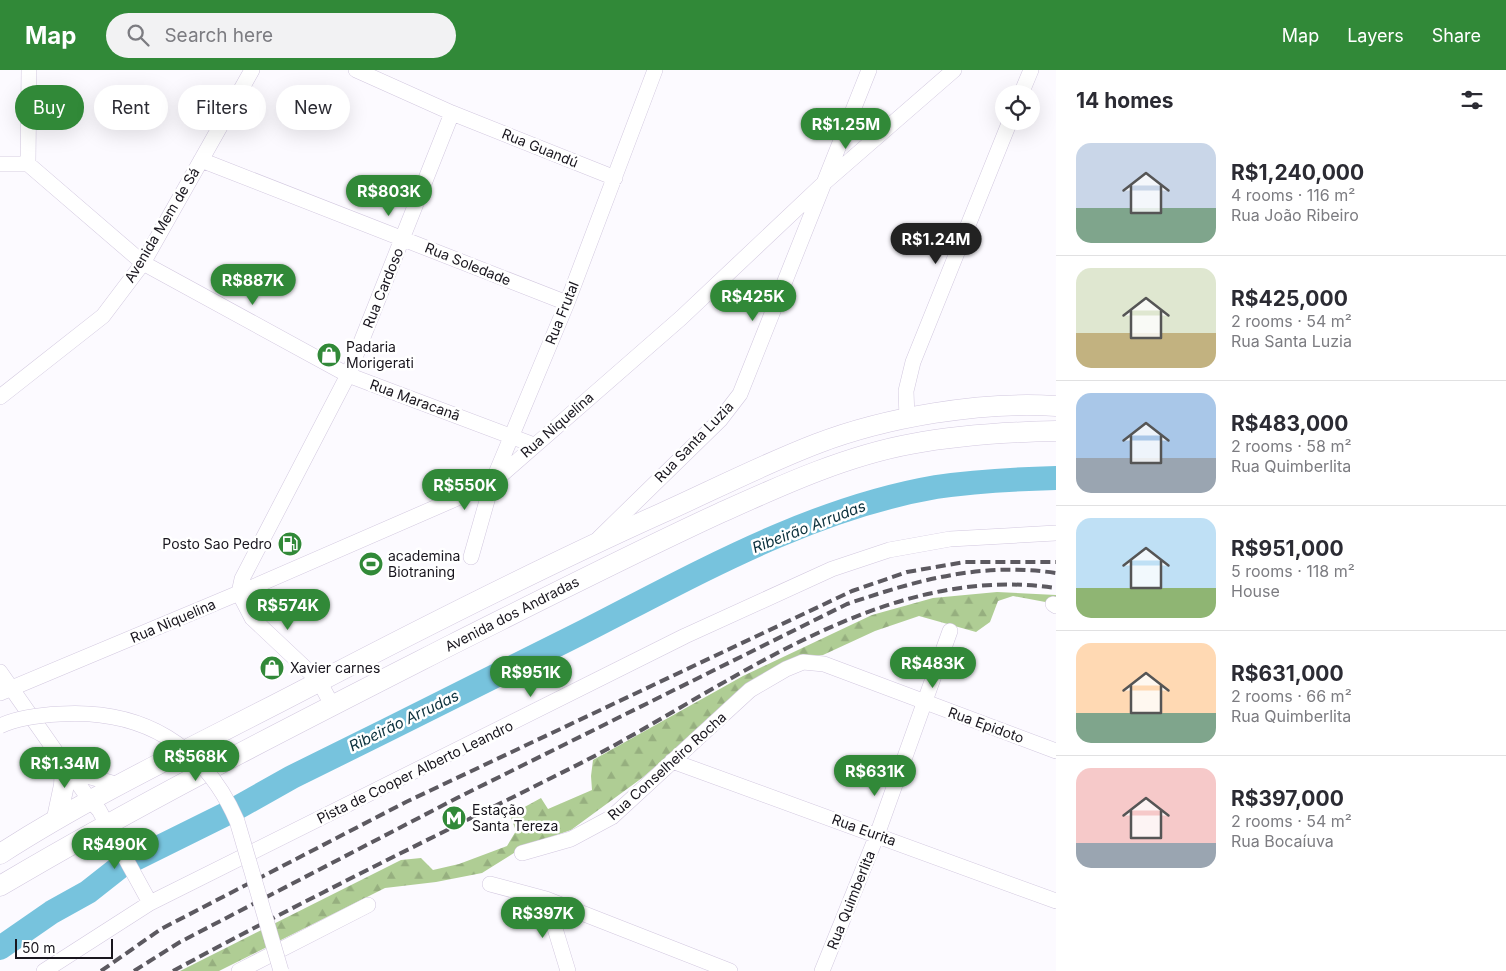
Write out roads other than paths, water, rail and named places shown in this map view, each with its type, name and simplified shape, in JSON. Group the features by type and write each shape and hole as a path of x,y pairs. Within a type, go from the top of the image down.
{"main road":[{"name":"Avenida dos Andradas","path":"1,852 89,800 320,681 592,545 815,444 854,431 906,418 972,409 1047,405 1056,398"},
{"name":"Avenida dos Andradas","path":"0,886 106,823 332,705 633,553 814,473 909,444 978,435 1056,431"},
{"path":"57,818 64,785 62,759"}],"street":[{"path":"0,164 28,164 29,70"},
{"name":"Avenida Mem de Sá","path":"0,397 103,316 143,263 252,70"},
{"name":"Rua Guandú","path":"356,70 452,114 615,178"},
{"name":"Rua Frutal","path":"471,557 492,483 566,303 655,70"},
{"name":"Rua Niquelina","path":"5,691 239,593 492,483 681,318 824,183 954,70"},
{"path":"1025,85 1031,70"},
{"name":"Rua Santa Luzia","path":"592,545 720,420 740,394 824,183 864,72"},
{"name":"Rua Cardoso","path":"239,593 248,564 348,375 452,114"},
{"path":"849,118 848,128 854,137 865,139 880,134"},
{"path":"906,418 906,390 913,362 1006,130"},
{"name":"Rua Soledade","path":"201,160 566,303"},
{"name":"Rua Maracanã","path":"28,164 143,263 348,375 534,445"},
{"name":"Pista de Cooper Alberto Leandro","path":"44,971 150,903 685,636 832,568 888,550 950,539 1056,533"},
{"path":"239,593 252,618 320,681 332,705"},
{"name":"Rua Quimberlita","path":"822,971 877,835 950,631"},
{"name":"Rua Epidoto","path":"803,662 824,664 1056,751"},
{"name":"Rua Conselheiro Rocha","path":"522,853 571,839 612,817 750,690 786,669 803,662"},
{"path":"0,672 5,691 62,759 106,823 150,903"},
{"path":"0,726 46,715 89,714 111,716 166,735 183,747 216,781 228,800 237,821 281,971"},
{"path":"62,759 87,776 119,785"},
{"name":"Rua Eurita","path":"672,761 1056,901"},
{"path":"490,884 546,898 730,971"},
{"path":"546,898 568,971"},
{"path":"239,971 368,905"}],"waterway":[{"name":"Ribeirão Arrudas","path":"0,948 52,912 88,892 121,866 228,813 292,777 752,547 842,511 889,497 966,483 1056,478"}],"railway":[{"path":"101,971 161,929 406,802 852,591 907,572 965,562 1056,562"},
{"path":"134,971 180,942 457,798 847,604 899,587 950,575 1001,570 1056,573"},
{"path":"173,971 326,891 583,762 751,667 809,637 868,612 929,594 992,585 1056,588"}],"place":[{"name":"Padaria Morigerati","path":"329,355"},
{"name":"Posto Sao Pedro","path":"290,544"},
{"name":"academina Biotraning","path":"371,564"},
{"name":"Xavier carnes","path":"272,668"},
{"name":"Estação Santa Tereza","path":"454,818"}]}
